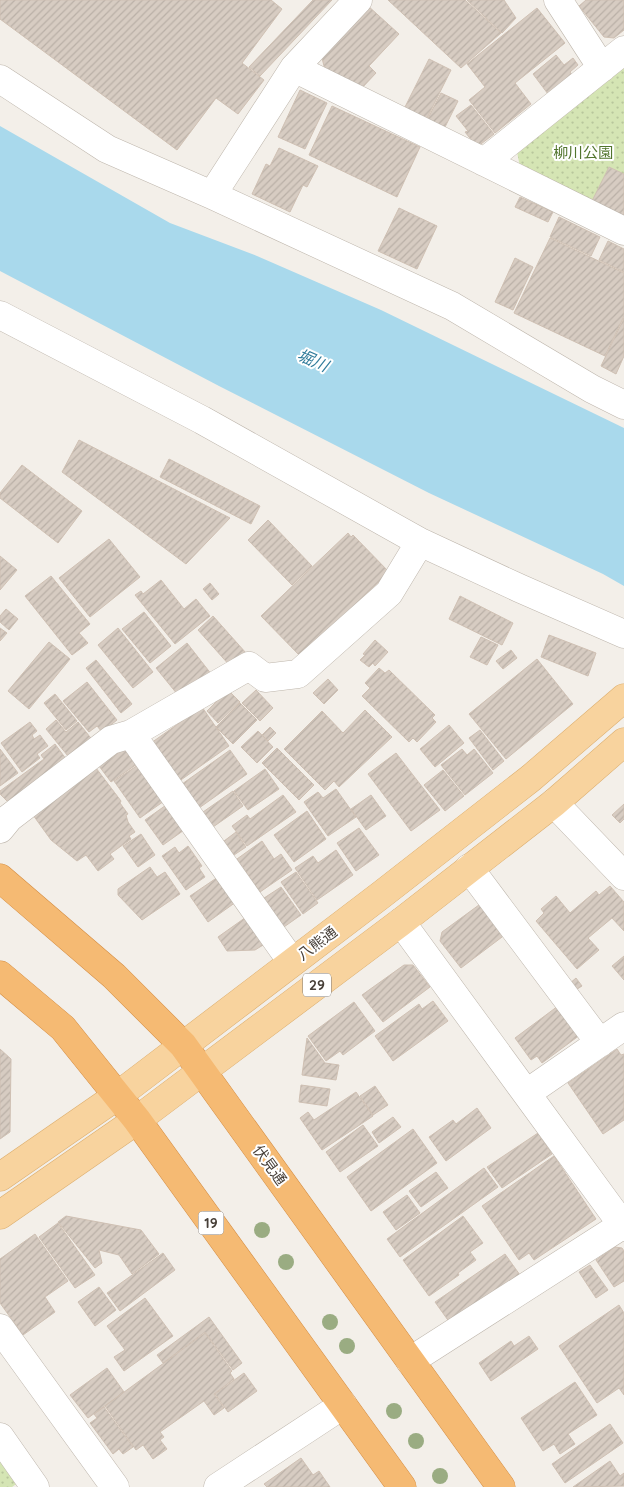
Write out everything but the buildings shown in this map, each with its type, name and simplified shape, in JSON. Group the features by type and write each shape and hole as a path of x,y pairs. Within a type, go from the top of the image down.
{"highway":[{"name":"伏見通","path":"0,878 114,976 183,1045 501,1487"},
{"name":"19","path":"0,975 62,1028 136,1120 402,1487"}],"main road":[{"name":"八熊通","path":"0,1177 117,1096 532,778 624,698"},
{"name":"29","path":"0,1215 136,1120 401,922 554,803 624,742"}],"street":[{"path":"212,195 294,68 358,0"},
{"path":"558,0 602,68"},
{"path":"484,162 624,50"},
{"path":"294,68 624,231"},
{"path":"0,79 107,149 212,195 452,306 592,389 624,405"},
{"path":"0,315 202,420 420,542 624,634"},
{"path":"0,828 9,818 111,740 131,734 249,666 265,678 298,674 389,593 420,542"},
{"path":"131,734 292,962"},
{"path":"554,803 624,876"},
{"path":"469,868 600,1042"},
{"path":"401,922 624,1225 410,1361"},
{"path":"527,1093 624,1026"},
{"path":"0,1328 115,1487"},
{"path":"218,1487 343,1405"},
{"path":"0,1436 35,1487"}],"green space":[{"name":"柳川公園","path":"624,66 624,219 520,167 517,152"},
{"path":"0,1453 22,1480 12,1487 0,1487"}],"water":[{"name":"堀川","path":"0,126 170,223 257,256 381,310 624,428 624,586 603,574 429,493 0,271"}]}
